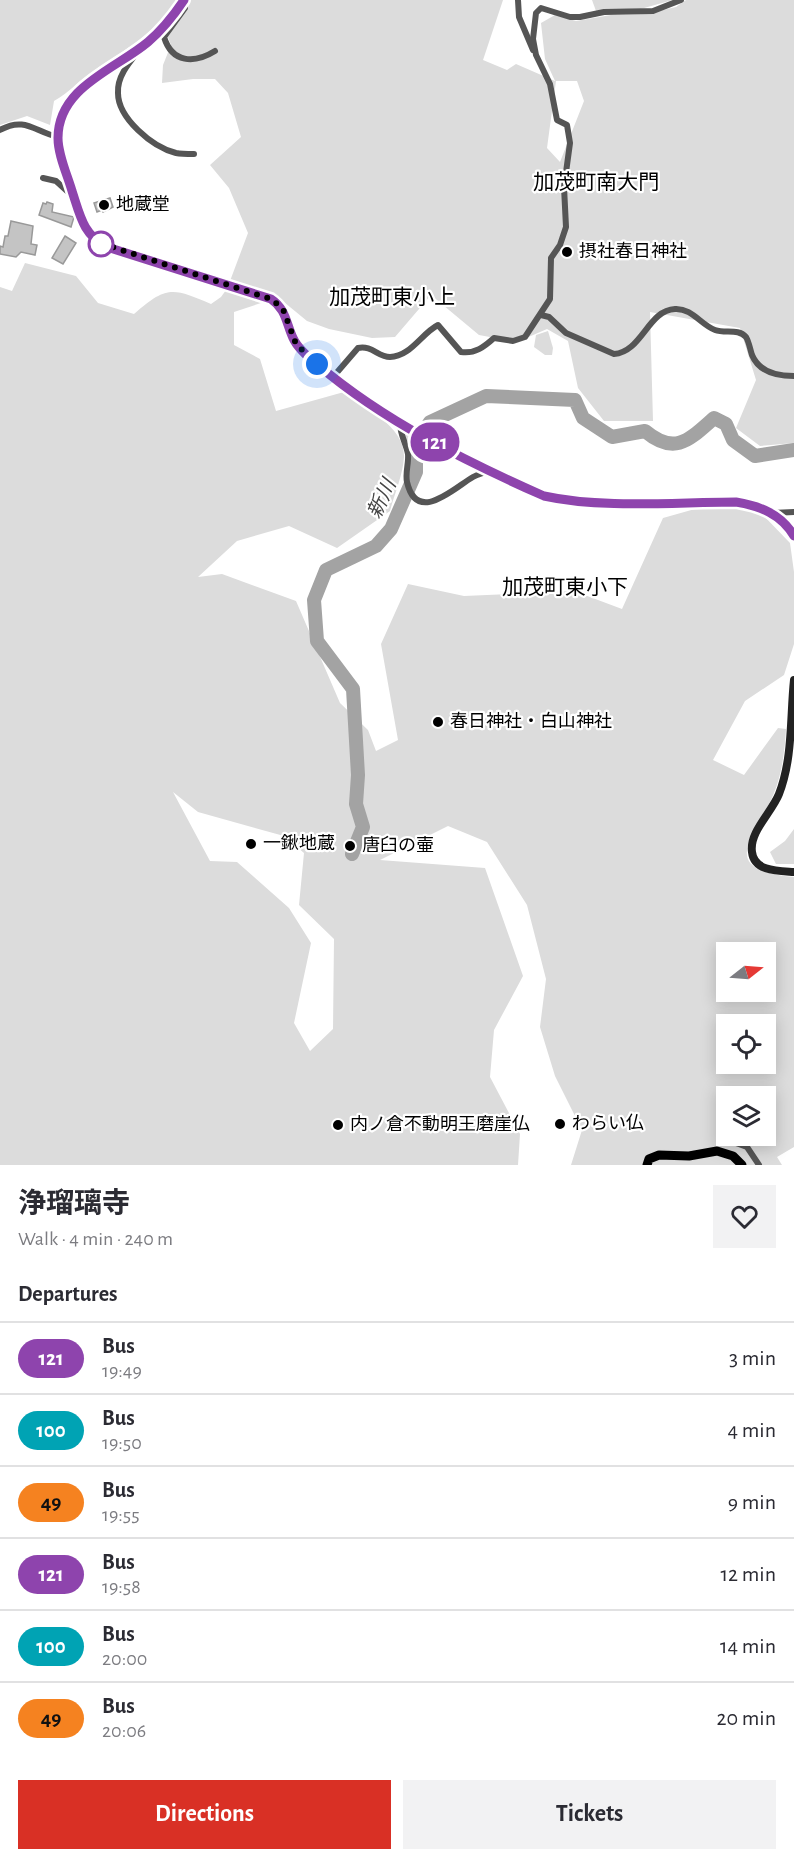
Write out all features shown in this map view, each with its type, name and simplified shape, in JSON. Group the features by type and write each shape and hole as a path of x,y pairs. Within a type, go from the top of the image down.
{"main road":[{"path":"184,0 166,23 144,45 84,85 61,118 58,136 72,190 84,225 92,239 107,247 271,299 283,309 296,344 333,377 400,423 544,496 563,500 736,502 752,505 772,513 783,520 794,536"},
{"path":"794,680 791,736 783,781 778,796 754,839 752,852 755,860 762,867 794,872"},
{"path":"647,1165 649,1159 659,1155 689,1156 717,1151 732,1156 742,1165"}],"street":[{"path":"184,0 185,8 164,37 167,47 174,56 187,61 207,56 215,51"},
{"path":"333,377 358,348 369,347 385,356 394,357 408,351 430,328 438,325 461,352 467,353 481,350 494,338 513,341 525,337 550,300 551,258 560,245 566,227 564,187 570,143 567,125 557,120 550,84 519,17 518,0"},
{"path":"536,55 534,27 536,13 543,0"},
{"path":"539,10 542,8 570,17 580,17 604,12 653,10 681,0"},
{"path":"144,45 123,70 117,91 119,105 133,123 156,145 176,153 194,154"},
{"path":"0,130 9,125 27,124 48,135 58,136"},
{"path":"43,178 56,181 67,191 72,190"},
{"path":"542,315 549,317 566,333 614,354 627,350 666,311 676,309 687,311 714,330 739,332 747,338 756,364 766,370 794,376"},
{"path":"400,423 400,434 408,453 406,481 414,495 424,502 430,503 475,476 491,470"},
{"path":"772,513 794,512"},
{"path":"744,1146 759,1165"}],"shaded area":[{"path":"0,0 178,0 140,39 54,101 50,125 27,116 0,125"},
{"path":"189,0 503,0 483,60 507,70 516,64 555,81 545,59 541,23 555,15 576,21 611,15 645,14 676,7 686,0 794,0 794,443 760,446 736,428 756,380 740,328 650,312 653,421 604,421 578,388 568,341 547,329 517,342 479,335 431,295 395,337 372,338 329,329 307,321 279,298 230,281 248,233 229,188 210,165 241,137 228,93 215,79 162,83 163,65 171,45 165,30","holes":["556,81 577,81 584,101 560,162 547,148"]},
{"path":"592,0 673,0 644,8 596,11"},
{"path":"25,263 76,276 98,303 134,314 155,298 171,292 179,292 211,304 226,290 264,302 234,312 234,345 260,359 276,411 344,392 391,427 403,446 404,457 390,511 337,548 289,526 237,541 198,577 222,574 296,601 340,703 368,730 376,751 398,740 381,644 408,584 464,596 574,591 622,609 663,518 702,507 751,509 763,515 790,543 794,572 794,644 784,675 745,701 713,760 744,775 778,728 786,729 783,761 777,786 747,848 748,859 755,867 769,873 794,877 794,1147 777,1157 782,1165 571,1165 582,1130 555,1076 540,1027 546,979 527,905 487,842 448,826 380,860 485,868 523,976 494,1030 490,1077 520,1134 518,1165 0,1165 0,287 12,291","holes":["173,792 198,812 284,836 304,853 299,905 334,939 333,1029 310,1051 294,1023 311,943 289,908 237,862 210,861"]},
{"path":"548,331 553,348 552,355 545,355 534,347 536,335"},
{"path":"402,430 423,440 420,476 414,486 411,451"},
{"path":"794,829 794,864 776,864 770,852 785,841"}],"building":[{"name":"地蔵堂","path":"110,198 113,207 97,212 94,203"},
{"path":"43,203 53,204 52,212 74,217 71,227 39,215"},
{"path":"11,221 33,226 31,244 37,245 35,255 21,252 16,257 0,254 0,246 3,247 5,236 8,236"},
{"path":"65,236 76,243 63,264 52,258"}],"waterway":[{"name":"新川","path":"352,854 363,827 356,804 358,775 353,689 317,641 314,600 326,570 376,546 391,529 416,472 416,444 430,422 486,396 575,400 583,418 612,437 645,431 656,439 673,444 697,433 714,418 726,424 733,440 755,456 794,450"}],"bus line":[{"name":"121","path":"184,0 178,10 148,42 84,85 61,118 58,140 62,158 84,225 92,239 107,247 271,299 283,309 292,337 300,349 378,410 418,433 544,496 563,500 602,502 736,502 752,505 772,513 783,520 794,536"}],"place":[{"name":"地蔵堂","path":"104,205"},
{"name":"摂社春日神社","path":"567,252"},
{"name":"春日神社・白山神社","path":"438,722"},
{"name":"一鍬地蔵","path":"251,844"},
{"name":"唐臼の壷","path":"350,846"},
{"name":"わらい仏","path":"560,1124"},
{"name":"内ノ倉不動明王磨崖仏","path":"338,1125"}],"district":[{"name":"加茂町南大門","path":"596,182"},
{"name":"加茂町東小上","path":"392,297"},
{"name":"加茂町東小下","path":"565,587"}],"route":[{"path":"101,244 97,242 271,299 283,309 296,344 317,364"}]}
